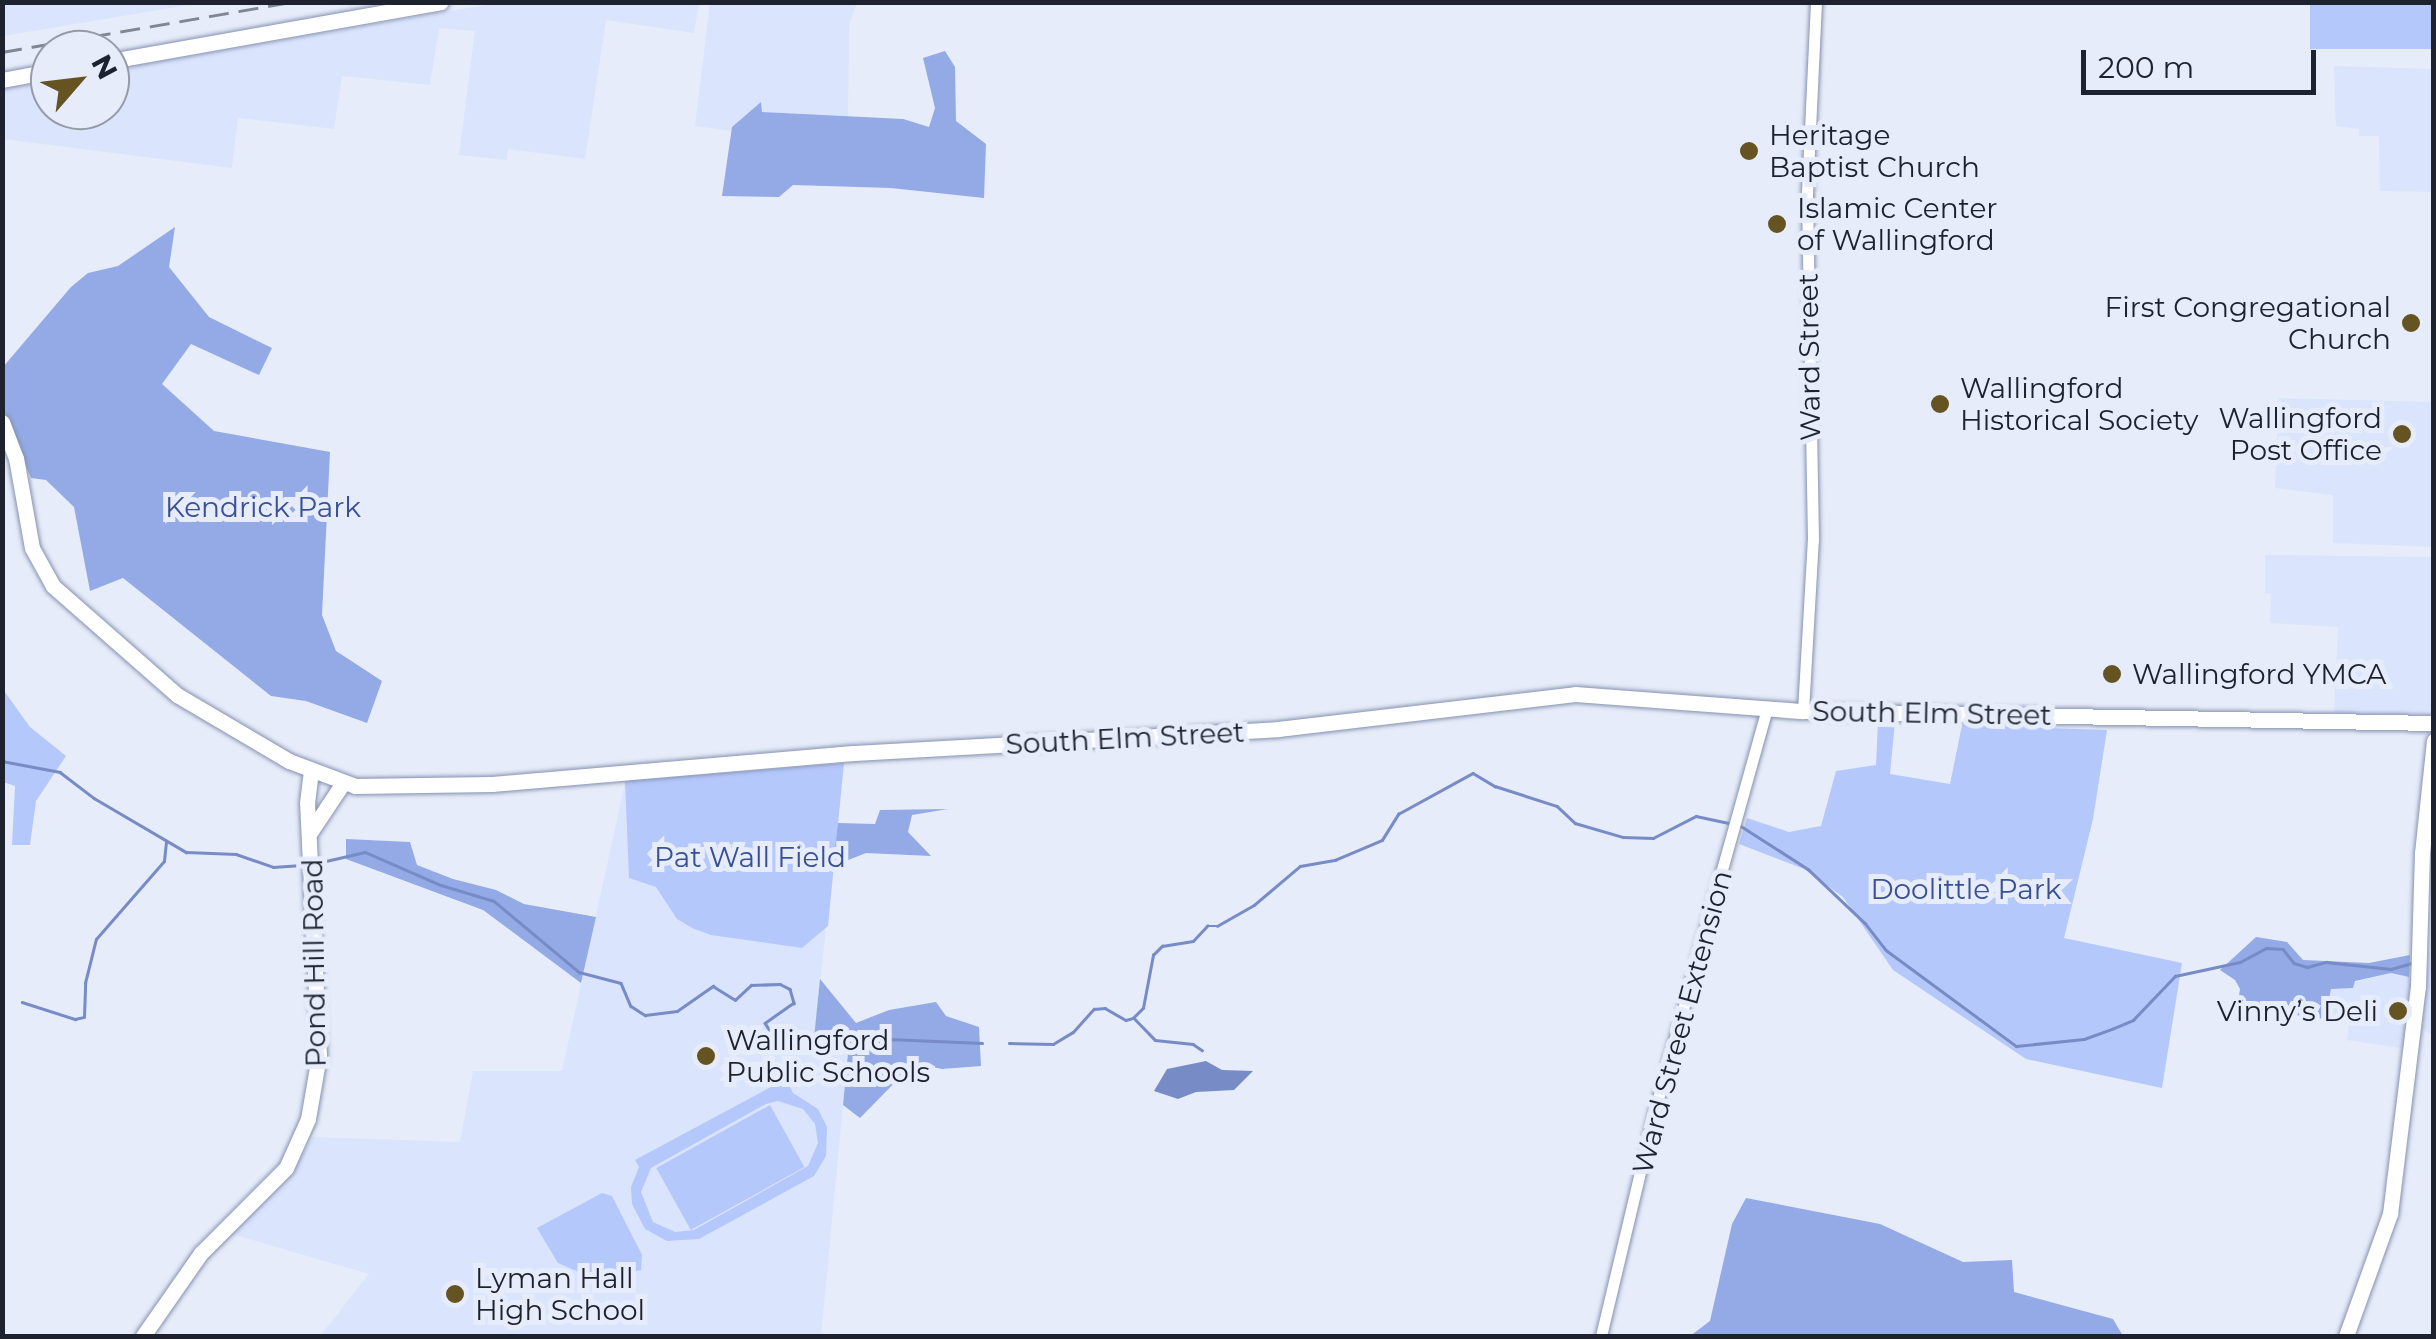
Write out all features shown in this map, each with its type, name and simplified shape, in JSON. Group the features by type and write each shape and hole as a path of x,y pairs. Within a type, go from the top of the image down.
{"main road":[{"path":"130,57 441,2"},
{"path":"2,80 30,75"},
{"name":"South Elm Street","path":"2,422 16,458 32,548 53,586 177,695 311,771 343,783 393,788 492,784 853,753 1278,729 1552,694 1803,711 2434,723"},
{"path":"2346,1336 2390,1214 2419,963 2422,853 2434,741"},
{"name":"Pond Hill Road","path":"143,1336 201,1253 272,1184 299,1144 316,1084 319,1055 311,830 306,790 311,771"},
{"name":"Pond Hill Road","path":"311,830 343,783"}],"street":[{"name":"Ward Street","path":"1803,711 1813,540 1807,193 1816,2"},
{"name":"Ward Street Extension","path":"1601,1336 1654,1114 1767,708"}],"shaded area":[{"path":"3,2 200,2 30,30 3,36"},
{"path":"497,3 699,3 694,33 606,20 585,159 508,149 507,160 459,155 475,31 439,28 430,85 342,76 334,129 238,118 232,168 3,139 3,88 30,83 30,130 130,130 130,67"},
{"path":"710,3 857,3 849,24 848,117 761,112 761,104 732,131 695,126"},
{"path":"2334,66 2433,69 2433,192 2380,191 2379,136 2359,136 2359,129 2336,126"},
{"path":"2279,398 2433,402 2433,547 2333,543 2333,495 2275,488"},
{"path":"2265,555 2433,557 2431,714 2334,715 2338,627 2270,623 2271,594 2265,593"},
{"name":"Wallingford Public Schools","path":"844,763 814,1037 849,1042 821,1336 320,1336 369,1274 232,1234 289,1179 313,1137 460,1142 473,1071 562,1071 625,783"},
{"path":"2429,953 2433,953 2433,1036 2422,1029 2401,1048 2347,1040 2349,1024 2325,1019 2330,989 2391,973 2409,977 2428,972"},
{"path":"1206,1061 1222,1070 1253,1071 1234,1090 1196,1092 1178,1099 1154,1091 1167,1069"}],"green space":[{"path":"2310,3 2433,3 2433,49 2310,49"},
{"path":"945,51 955,67 956,121 986,144 984,198 891,188 793,185 779,197 722,196 732,127 761,102 762,112 903,119 929,127 935,108 923,58"},
{"name":"Kendrick Park","path":"175,227 169,267 209,317 272,348 259,375 191,344 162,384 214,431 330,452 322,615 336,651 382,681 367,723 306,701 271,696 123,578 90,591 74,507 46,480 31,478 3,410 3,367 71,287 88,273 118,266"},
{"path":"2,688 30,727 66,756 36,801 30,845 12,845 15,786 3,782"},
{"name":"Doolittle Park","path":"1878,722 1895,722 1890,774 1950,784 1962,725 2107,730 2093,819 2064,938 2182,963 2162,1088 2026,1059 1893,970 1843,897 1804,869 1739,844 1747,818 1789,832 1821,826 1836,771 1876,765"},
{"name":"Pat Wall Field","path":"844,763 828,926 802,948 711,935 692,928 677,919 656,887 629,878 625,781"},
{"path":"948,809 912,815 908,832 931,856 866,853 833,866 838,823 875,824 880,810"},
{"path":"346,839 410,842 417,865 496,890 524,904 596,917 581,983 483,910 346,859"},
{"path":"2256,937 2287,942 2303,960 2369,963 2410,955 2409,977 2391,973 2355,981 2353,988 2331,989 2325,1019 2265,1011 2261,1023 2254,1022 2238,1002 2240,989 2235,980 2220,970"},
{"path":"820,979 856,1023 889,1010 936,1002 946,1016 979,1027 981,1066 942,1069 914,1063 860,1118 843,1105 849,1043 814,1038"},
{"path":"786,1079 793,1093 818,1109 827,1127 826,1156 814,1176 699,1239 667,1241 645,1229 632,1204 631,1187 639,1167 635,1160","holes":["778,1101 803,1109 815,1124 818,1143 808,1166 694,1230 675,1232 653,1222 641,1192 651,1168 766,1104"]},
{"path":"770,1105 804,1167 691,1230 656,1168"},
{"path":"602,1193 612,1196 642,1255 641,1270 597,1280 558,1263 537,1228"},
{"path":"1746,1198 1880,1224 1963,1262 2012,1260 2014,1292 2113,1319 2123,1336 1690,1336 1710,1321 1732,1224"}],"waterway":[{"path":"2,761 60,772 94,798 186,852 236,854 273,867 305,865"},
{"path":"1009,1043 1053,1044 1073,1032 1094,1009 1105,1008 1126,1020 1133,1018 1143,1008 1153,955 1162,946 1193,941 1207,926 1217,926 1254,905 1300,866 1335,860 1382,840 1398,814 1473,773 1495,786 1557,806 1575,823 1623,837 1653,838 1696,816 1728,823"},
{"path":"1741,826 1808,869 1865,923 1886,950 2016,1046 2084,1039 2112,1029 2133,1020 2175,976 2240,962 2266,948 2283,949 2294,963 2307,967 2326,962 2391,969 2412,963"},
{"path":"22,1002 75,1019 84,1017 85,983 96,939 164,861 166,841"},
{"path":"317,863 365,852 441,885 494,901 579,972 621,983 631,1006 645,1015 677,1011 713,986 735,1000 751,985 780,984 790,989 794,1003 765,1023 774,1037 800,1032 866,1045 889,1039 982,1043"},
{"path":"1135,1019 1155,1040 1193,1044 1202,1050"}],"railway":[{"path":"2,52 291,2"}],"place":[{"name":"Heritage Baptist Church","path":"1749,151"},
{"name":"Islamic Center of Wallingford","path":"1777,224"},
{"name":"First Congregational Church","path":"2411,323"},
{"name":"Wallingford Historical Society","path":"1940,404"},
{"name":"Wallingford Post Office","path":"2402,434"},
{"name":"Wallingford YMCA","path":"2112,674"},
{"name":"Vinny’s Deli","path":"2398,1011"},
{"name":"Wallingford Public Schools","path":"706,1056"},
{"name":"Lyman Hall High School","path":"455,1294"}]}
